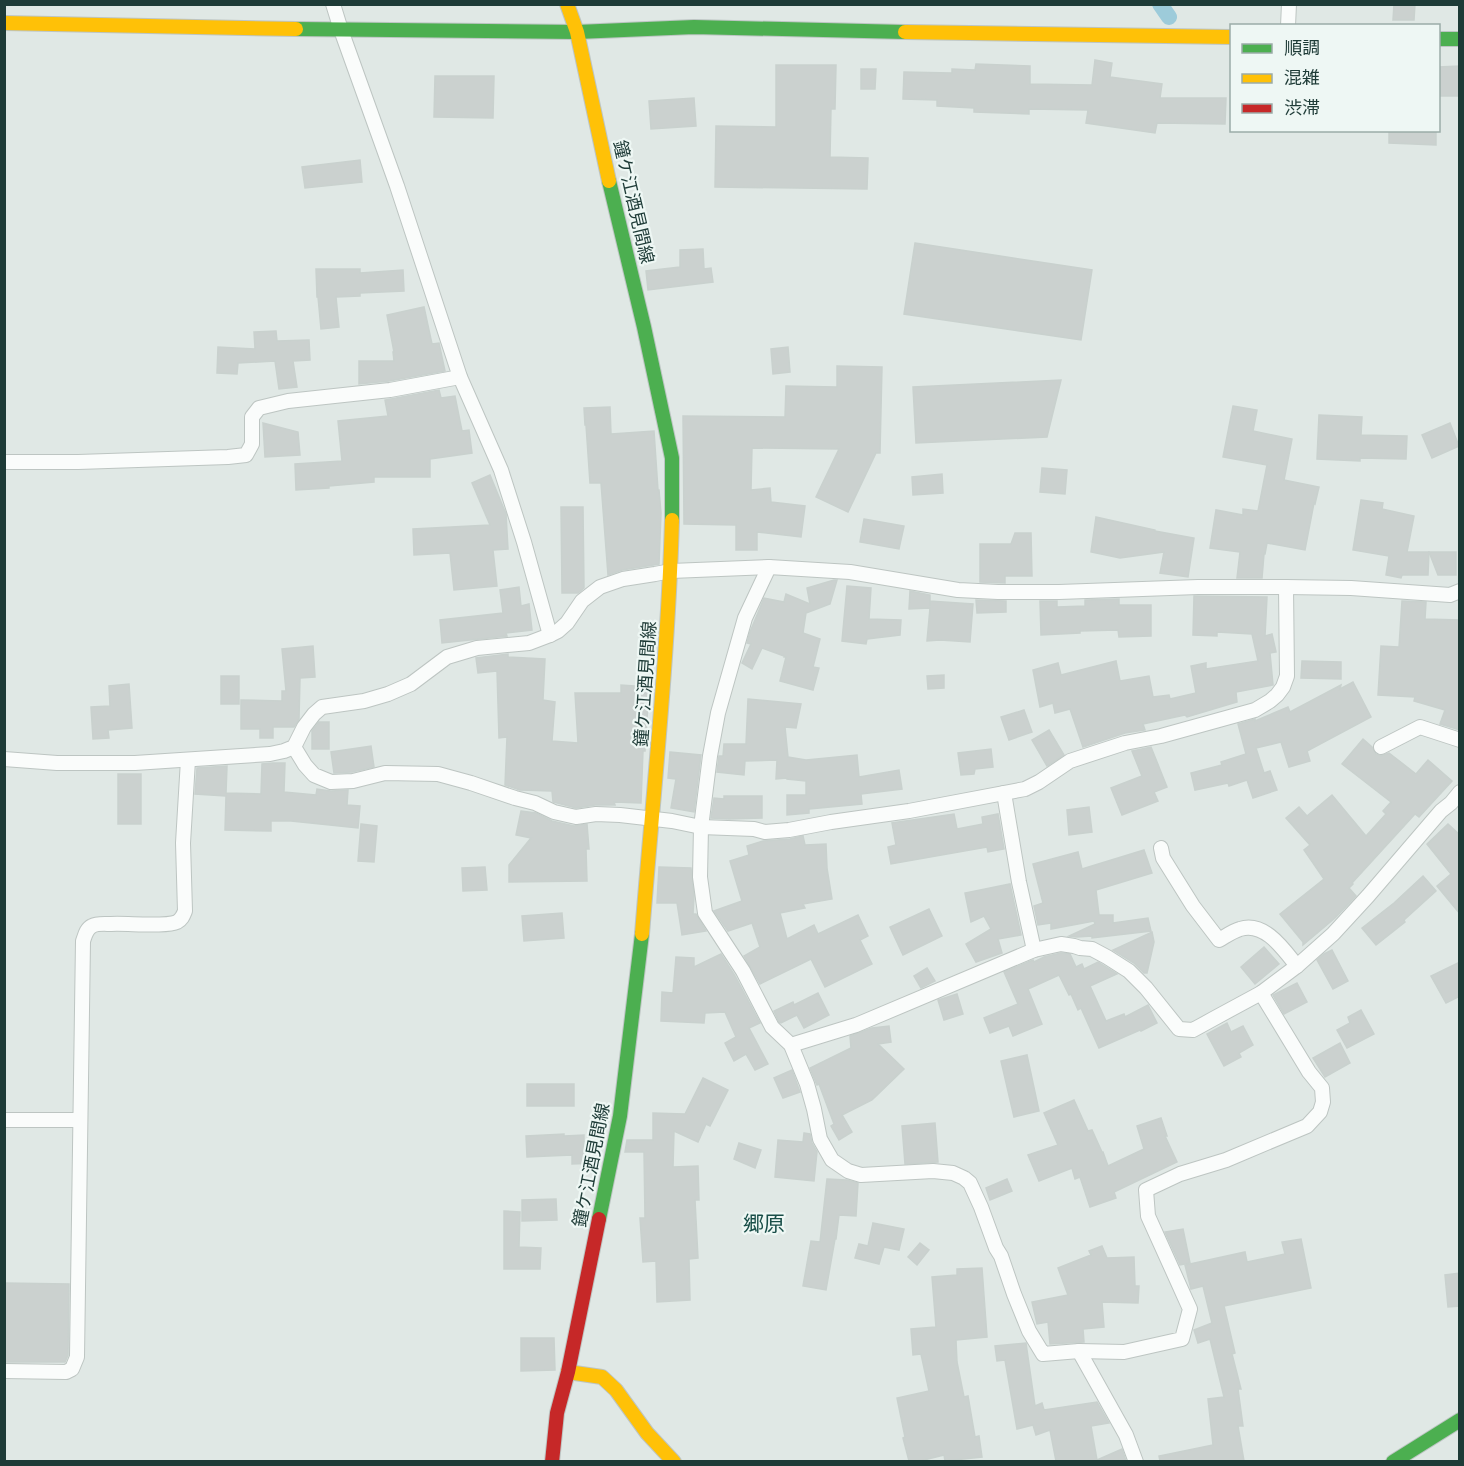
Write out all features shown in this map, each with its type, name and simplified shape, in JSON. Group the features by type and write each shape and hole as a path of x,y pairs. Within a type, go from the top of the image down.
{"main road":[{"name":"鐘ケ江酒見間線","path":"552,1461 557,1413 568,1372 620,1116 640,952 656,780 671,572 673,499 672,458 644,327 577,32 567,4"},
{"path":"4,23 577,32 694,27 1230,37"},
{"path":"1440,39 1460,39"},
{"path":"568,1372 602,1377 616,1390 647,1433 674,1461"},
{"path":"1393,1461 1460,1420"}],"street":[{"path":"333,4 397,186 460,377 501,470 550,635"},
{"path":"1288,24 1289,4"},
{"path":"4,462 89,462 246,455 252,444 252,417 259,408 288,400 390,390 460,377"},
{"path":"769,567 745,618 718,713 710,756 701,827 700,877 705,913 743,971 772,1027 791,1045 809,1092 820,1139 832,1160 848,1171 861,1175 933,1171 953,1173 970,1183 1033,1339 1043,1354 1079,1351 1124,1352 1182,1339 1190,1309 1148,1216 1146,1190 1180,1174 1226,1160 1306,1126 1320,1112 1323,1102 1322,1088 1261,993"},
{"path":"4,759 57,764 135,763 270,754 284,751 294,747 304,727 322,707 364,701 388,694 411,684 447,657 477,648 529,643 550,635 567,623 582,601 600,587 623,579 671,572 769,567 850,572 958,590 998,592 1198,587 1351,588 1450,595 1460,591"},
{"path":"294,747 314,775 331,782 353,781 384,773 438,774 576,817 596,814 651,818 701,827 754,829 765,832 909,811 1025,789 1070,761 1125,743 1229,718 1255,710 1270,702 1283,687 1287,676 1286,587"},
{"path":"1381,747 1420,727 1460,740"},
{"path":"4,1371 66,1372 72,1369 77,1357 82,941 87,931 98,924 166,925 180,920 183,916 185,911 183,843 188,760"},
{"path":"791,1045 856,1025 1034,950 1061,944 1092,949 1130,972 1179,1029 1192,1030 1261,993 1297,966 1333,934 1460,792"},
{"path":"1004,793 1019,882 1034,950"},
{"path":"1161,848 1163,858 1192,906 1219,940 1249,927 1264,932 1279,944 1297,966"},
{"path":"4,1120 79,1120"},
{"path":"1079,1351 1126,1435 1136,1461"}],"building":[{"path":"1394,4 1415,4 1414,20 1393,20"},
{"path":"1095,60 1112,63 1110,77 1162,84 1160,98 1226,98 1225,124 1157,123 1155,133 1086,123 1088,110 1029,109 1029,114 974,112 974,108 937,106 937,100 903,99 904,72 952,73 952,69 975,70 976,64 1030,66 1030,84 1092,85"},
{"path":"776,65 836,65 835,109 831,109 830,157 868,158 867,189 715,187 716,126 776,127"},
{"path":"1460,66 1460,96 1440,96 1440,67"},
{"path":"861,69 876,69 875,89 861,89"},
{"path":"435,76 494,76 493,118 434,117"},
{"path":"694,98 696,126 651,129 649,101"},
{"path":"1389,132 1436,132 1436,145 1389,143"},
{"path":"360,160 362,182 305,188 302,167"},
{"path":"915,243 1092,270 1081,340 904,314"},
{"path":"703,249 704,269 711,268 713,282 648,290 646,271 680,267 680,250"},
{"path":"316,269 360,269 360,273 403,270 404,291 360,293 360,296 336,297 339,327 321,329"},
{"path":"424,307 432,344 439,343 445,371 359,384 359,361 394,361 387,315"},
{"path":"276,331 277,341 309,340 310,360 293,361 297,387 279,389 275,361 238,363 237,374 217,373 218,347 255,349 254,332"},
{"path":"788,347 790,372 773,374 771,349"},
{"path":"837,366 882,367 880,453 876,453 848,512 816,497 839,449 752,448 751,490 770,488 771,502 805,506 801,537 757,532 757,550 736,550 736,525 684,524 683,416 785,417 786,386 837,387"},
{"path":"1061,380 1047,437 916,443 913,387"},
{"path":"439,390 441,398 455,396 462,431 469,430 472,453 430,459 430,477 374,477 374,482 296,490 295,464 342,461 338,421 388,416 385,400"},
{"path":"1233,406 1257,410 1253,431 1292,439 1284,480 1319,487 1305,550 1267,543 1262,578 1237,578 1240,552 1210,548 1216,510 1243,515 1243,509 1258,511 1267,465 1223,457"},
{"path":"610,407 611,434 654,431 661,513 659,564 622,570 608,575 601,483 590,483 584,408"},
{"path":"1319,415 1362,417 1361,435 1407,436 1406,459 1360,458 1360,461 1317,459"},
{"path":"263,423 298,432 300,455 265,457"},
{"path":"1450,423 1459,446 1432,458 1422,435"},
{"path":"1042,468 1067,470 1065,494 1040,492"},
{"path":"942,474 943,493 913,495 912,477"},
{"path":"490,475 506,514 508,549 493,550 497,586 454,590 450,553 414,555 413,529 490,525 472,483"},
{"path":"1361,500 1383,503 1382,509 1414,516 1407,552 1429,552 1428,575 1402,575 1401,578 1386,575 1389,556 1353,550"},
{"path":"561,507 583,507 584,588 578,593 562,593"},
{"path":"1096,517 1194,538 1188,577 1160,573 1164,552 1120,558 1091,552"},
{"path":"864,519 904,526 899,549 860,542"},
{"path":"1015,533 1031,533 1032,576 1005,576 1005,583 980,582 980,544 1011,544"},
{"path":"1429,552 1456,552 1456,575 1438,575"},
{"path":"837,580 830,604 806,613 803,633 820,639 813,667 819,668 813,690 780,681 786,657 784,656 762,648 752,669 742,663 751,644 747,643 750,632 764,598 784,602 786,594 810,604 807,588"},
{"path":"847,586 871,588 869,619 901,620 900,635 867,639 866,644 842,641"},
{"path":"519,587 521,606 529,604 532,630 506,633 507,636 442,643 440,620 503,613 500,590"},
{"path":"910,591 930,595 930,601 973,604 970,642 927,641 930,608 909,609"},
{"path":"1194,596 1267,597 1265,636 1272,634 1276,652 1270,653 1273,685 1236,692 1237,702 1187,717 1185,715 1143,724 1145,730 1125,733 1083,747 1070,709 1055,713 1053,703 1040,707 1033,670 1058,663 1061,675 1116,661 1120,681 1149,676 1153,697 1169,695 1170,699 1196,693 1191,666 1206,663 1206,669 1258,661 1252,634 1217,632 1217,636 1193,635"},
{"path":"1119,599 1119,605 1151,605 1151,636 1119,637 1118,630 1041,635 1040,601 1057,601 1057,607 1085,606 1085,600"},
{"path":"976,600 1006,601 1006,612 977,613"},
{"path":"1402,601 1426,602 1425,619 1460,620 1460,730 1440,724 1445,710 1414,701 1415,697 1378,695 1381,646 1399,647"},
{"path":"313,646 315,677 300,678 299,719 294,727 273,727 273,738 260,738 260,729 241,729 241,700 282,701 282,691 286,691 282,649"},
{"path":"508,654 508,657 545,659 543,700 555,702 552,741 578,743 575,693 621,693 621,685 649,687 641,803 614,802 615,805 576,808 553,802 552,791 520,790 505,785 507,737 499,738 497,671 478,673 476,658"},
{"path":"1302,661 1341,662 1341,679 1301,678"},
{"path":"944,675 944,688 928,689 927,676"},
{"path":"221,676 239,676 239,704 221,704"},
{"path":"1353,682 1371,717 1307,751 1310,761 1289,767 1281,742 1256,748 1264,773 1270,771 1277,790 1253,798 1247,780 1229,786 1228,783 1195,790 1191,773 1222,765 1221,762 1246,754 1238,724 1255,719 1255,721 1288,707 1290,712 1341,685 1340,689"},
{"path":"129,684 132,728 108,730 109,738 93,739 91,707 110,706 109,686"},
{"path":"748,699 801,704 796,728 785,727 788,757 806,760 857,755 859,777 899,770 902,789 861,794 862,804 809,809 809,813 787,815 787,795 806,795 806,781 776,779 777,760 745,761 744,775 717,772 719,756 723,756 724,744 746,744"},
{"path":"1024,710 1032,732 1009,740 1001,717"},
{"path":"319,722 329,722 329,749 312,749 312,731"},
{"path":"1049,730 1064,755 1047,766 1032,740"},
{"path":"1363,739 1376,754 1381,756 1389,753 1416,774 1428,760 1452,781 1419,817 1415,814 1352,883 1349,888 1356,896 1335,918 1303,945 1280,914 1324,879 1304,850 1310,845 1286,818 1299,807 1307,816 1332,795 1366,836 1386,814 1383,811 1391,802 1342,764"},
{"path":"371,746 374,767 334,773 331,752"},
{"path":"1151,747 1167,787 1154,792 1158,801 1122,815 1111,788 1142,776 1132,751"},
{"path":"991,749 993,767 975,769 974,774 961,775 958,753"},
{"path":"670,752 701,755 694,812 671,808 676,779 668,778"},
{"path":"285,763 284,792 316,795 317,789 348,790 347,805 360,806 358,828 271,821 271,831 225,830 226,796 195,794 197,768 227,766 226,793 261,794 262,764"},
{"path":"118,774 141,774 141,824 118,824"},
{"path":"724,796 762,796 762,818 711,818 714,798 724,799"},
{"path":"1089,807 1092,832 1069,835 1067,810"},
{"path":"521,811 536,813 552,821 574,826 587,824 589,849 586,849 587,881 509,882 509,865 531,838 516,835"},
{"path":"954,814 957,829 983,824 982,817 998,814 1004,849 988,852 987,847 891,864 888,847 896,845 892,823"},
{"path":"361,824 377,826 374,862 358,861"},
{"path":"1448,824 1460,835 1460,914 1437,886 1451,874 1427,844"},
{"path":"803,836 805,845 826,844 832,899 803,904 805,908 780,913 787,939 814,925 818,934 858,915 868,936 860,940 872,964 825,987 811,959 760,984 744,956 760,947 752,923 728,931 714,911 742,901 730,861 749,855 747,846 763,841"},
{"path":"1144,850 1152,873 1096,890 1099,915 1113,915 1113,923 1148,918 1151,931 1092,938 1092,936 1069,936 1095,924 1094,921 1051,929 1051,923 1038,925 1034,906 1043,903 1033,864 1078,852 1082,869"},
{"path":"485,867 487,890 463,891 462,868"},
{"path":"659,867 691,868 693,914 696,914 706,931 682,935 677,903 657,903"},
{"path":"1423,876 1436,891 1404,920 1405,922 1376,945 1362,928"},
{"path":"1010,884 1021,935 998,939 1002,953 976,962 966,944 991,929 984,916 971,922 965,893"},
{"path":"929,909 942,936 903,955 890,927"},
{"path":"562,913 564,938 524,941 522,916"},
{"path":"1152,932 1154,942 1147,973 1113,950"},
{"path":"1264,947 1279,964 1255,984 1241,967"},
{"path":"1332,950 1348,981 1333,989 1317,960"},
{"path":"1061,953 1070,954 1076,967 1082,964 1084,969 1098,962 1117,974 1090,986 1106,1021 1124,1014 1125,1017 1148,1005 1157,1023 1099,1048 1081,1008 1078,1010 1059,975 1028,989 1042,1024 1013,1036 1009,1026 990,1033 984,1018 1018,1004 1004,972 1033,960 1034,962"},
{"path":"721,954 760,1023 749,1028 768,1064 755,1070 746,1054 734,1061 725,1043 736,1037 725,1012 705,1013 704,1023 661,1021 662,992 673,993 676,957 694,958 694,967"},
{"path":"1460,962 1460,996 1446,1003 1431,976"},
{"path":"927,968 935,981 921,988 914,976"},
{"path":"1297,983 1307,1002 1284,1014 1273,995"},
{"path":"818,993 829,1015 804,1028 797,1015 779,1022 774,1011 793,1002 794,1005"},
{"path":"957,994 963,1014 944,1020 938,1000"},
{"path":"1361,1010 1374,1034 1347,1048 1337,1030 1350,1023 1348,1017"},
{"path":"1227,1023 1231,1032 1243,1026 1253,1045 1239,1053 1241,1057 1224,1066 1207,1034"},
{"path":"889,1026 891,1042 878,1044 904,1069 872,1100 842,1115 852,1132 839,1140 831,1126 834,1124 819,1084 817,1085 810,1068 851,1048 850,1036 872,1028"},
{"path":"1340,1043 1350,1063 1325,1077 1313,1058"},
{"path":"1027,1055 1039,1111 1014,1117 1001,1061"},
{"path":"792,1070 800,1092 783,1098 774,1078"},
{"path":"703,1078 728,1090 710,1126 706,1124 698,1142 674,1131 673,1167 698,1166 699,1200 695,1200 698,1258 689,1259 690,1300 657,1302 656,1261 643,1262 640,1218 645,1218 644,1152 625,1152 627,1140 653,1140 653,1113 685,1114"},
{"path":"527,1084 574,1084 574,1106 527,1106"},
{"path":"1074,1100 1088,1131 1092,1130 1108,1166 1144,1149 1137,1126 1161,1118 1167,1136 1165,1136 1177,1162 1114,1192 1116,1198 1090,1207 1080,1177 1075,1179 1072,1168 1039,1181 1028,1155 1058,1145 1044,1113"},
{"path":"935,1123 938,1162 905,1164 902,1126"},
{"path":"804,1133 810,1134 817,1152 814,1181 775,1177 778,1140 803,1142"},
{"path":"564,1134 564,1136 584,1135 584,1149 596,1149 597,1163 572,1164 572,1155 527,1157 526,1136"},
{"path":"739,1143 761,1150 755,1168 734,1159"},
{"path":"827,1179 858,1183 856,1216 839,1215 826,1290 803,1286 811,1241 820,1242"},
{"path":"1007,1179 1012,1191 990,1200 986,1188"},
{"path":"556,1199 557,1220 522,1221 522,1200"},
{"path":"504,1211 520,1212 519,1247 541,1248 540,1269 504,1269"},
{"path":"873,1223 904,1229 899,1250 884,1247 879,1264 855,1258 859,1244 868,1246"},
{"path":"1183,1229 1190,1263 1180,1265 1165,1232"},
{"path":"1301,1239 1311,1288 1224,1306 1241,1389 1238,1389 1243,1426 1238,1426 1244,1461 1160,1461 1159,1456 1213,1445 1208,1399 1224,1397 1210,1339 1198,1343 1194,1330 1212,1323 1203,1286 1191,1289 1185,1265 1245,1252 1247,1262 1285,1254 1282,1242"},
{"path":"920,1243 929,1250 917,1265 908,1257"},
{"path":"1102,1246 1107,1258 1134,1257 1135,1286 1139,1286 1138,1303 1102,1302 1104,1327 1083,1329 1084,1342 1050,1344 1048,1322 1037,1324 1032,1302 1068,1295 1058,1268 1091,1255 1089,1251"},
{"path":"982,1268 987,1337 956,1340 957,1362 964,1397 968,1396 975,1437 979,1436 982,1457 945,1461 944,1455 920,1461 909,1461 897,1398 929,1391 921,1354 913,1355 911,1329 936,1327 932,1277 957,1275 957,1269"},
{"path":"1460,1273 1460,1306 1448,1307 1445,1275"},
{"path":"4,1283 69,1284 68,1355 65,1362 4,1362"},
{"path":"521,1338 554,1338 555,1370 521,1371"},
{"path":"1026,1343 1035,1406 1042,1403 1044,1410 1097,1402 1109,1423 1091,1426 1097,1460 1122,1449 1126,1461 1056,1461 1050,1430 1036,1435 1033,1425 1017,1429 1005,1360 997,1361 995,1346"}],"waterway":[{"path":"1160,4 1169,17"}],"traffic: fast":[{"path":"296,29 577,32 694,27 905,32"},
{"path":"1440,39 1460,39"},
{"path":"609,181 672,458 672,520"},
{"path":"599,1219 620,1116 642,934"},
{"path":"1393,1462 1460,1420"}],"traffic: slow":[{"path":"567,4 577,32 609,181"},
{"path":"4,23 296,29"},
{"path":"905,32 1230,37"},
{"path":"642,934 664,675 672,520"},
{"path":"568,1372 602,1377 616,1390 647,1433 674,1462"}],"traffic: jam":[{"path":"552,1462 557,1413 568,1372 599,1219"}],"district":[{"name":"郷原","path":"764,1223"}]}
